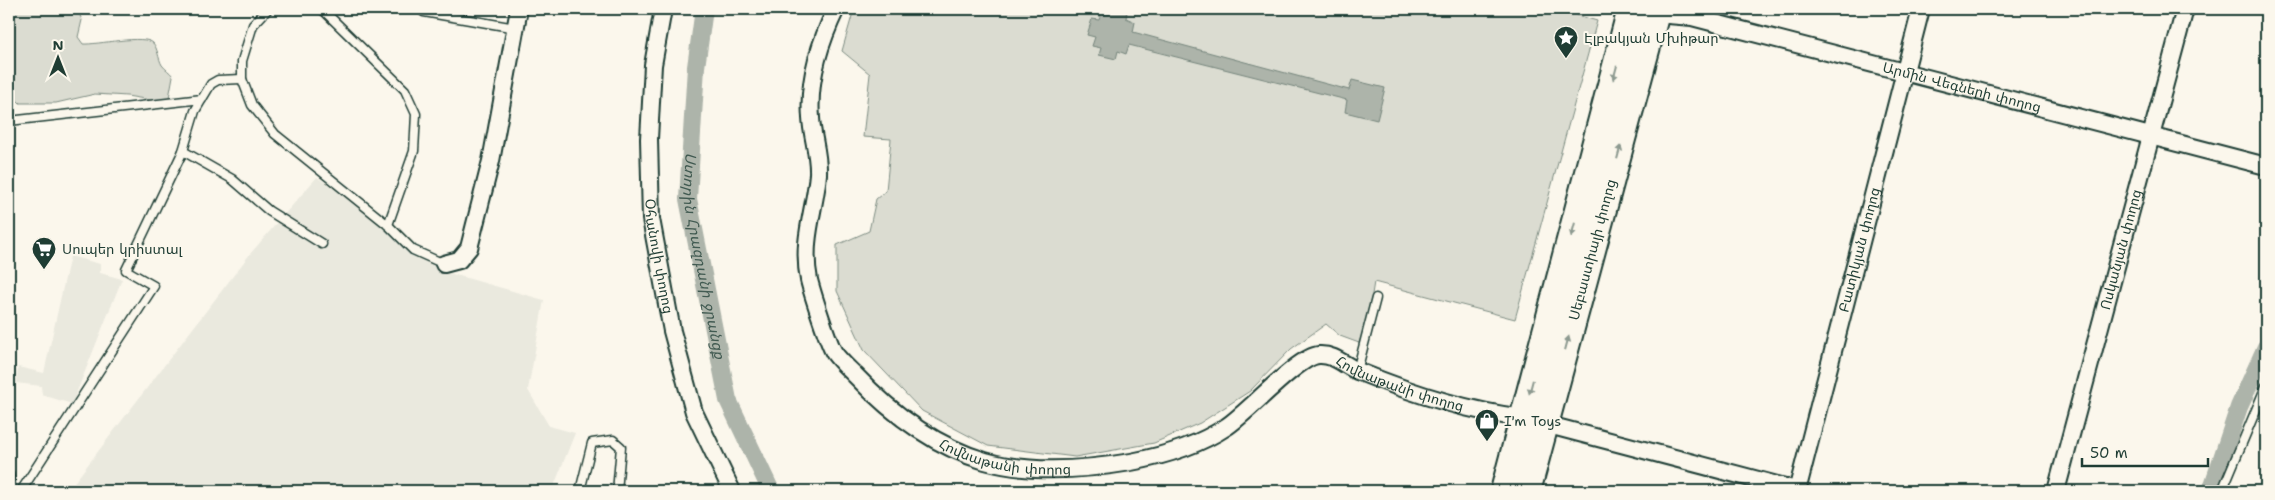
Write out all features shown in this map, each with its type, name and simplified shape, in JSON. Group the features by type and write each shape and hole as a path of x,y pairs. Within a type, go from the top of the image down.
{"main road":[{"name":"Սեբաստիայի փողոց","path":"1504,491 1534,421 1648,11"},
{"name":"Սեբաստիայի փողոց","path":"1527,491 1534,421"}],"street":[{"path":"444,264 459,260 469,248 491,161 520,9"},
{"name":"Օհանովի փողոց","path":"663,9 652,83 648,148 650,219 672,331 694,412 732,491"},
{"name":"Հովնաթանի փողոց","path":"836,9 824,33 814,76 811,118 818,174 807,232 809,279 834,353 874,396 908,424 947,446 986,461 1025,468 1067,470 1132,462 1189,446 1226,428 1252,408 1299,364 1316,355 1333,357 1357,372 1441,400 1500,415 1534,421 1798,491"},
{"name":"Բատիկյան փողոց","path":"1798,491 1921,9"},
{"name":"Ոսկանյան փողոց","path":"2056,491 2185,9"},
{"name":"Արմին Վեգների փողոց","path":"1648,11 1692,17 2266,166"}],"lane":[{"path":"268,9 253,25 242,62 242,79 252,105 275,134 388,225 413,250 444,264"},
{"path":"322,9 405,90 416,114 414,151 388,225"},
{"path":"420,9 424,12 516,28"},
{"path":"21,491 154,286 126,270 183,151 195,111 211,84 218,80 242,79"},
{"path":"9,121 202,99"},
{"path":"183,151 232,179 270,211 322,244"},
{"path":"1357,372 1376,298"},
{"path":"2222,491 2266,386"},
{"path":"580,491 592,443 614,440 621,447 617,491"},
{"path":"9,474 12,491"}],"shaded area":[{"path":"9,9 77,9 82,20 78,37 83,44 148,40 156,48 162,65 173,76 168,103 127,96 95,94 56,103 20,103 9,92"},
{"path":"854,9 1556,9 1597,21 1515,319 1374,282 1368,319 1359,343 1340,336 1326,324 1291,349 1250,391 1200,423 1154,443 1075,457 988,446 922,411 864,350 837,291 837,245 869,231 876,199 886,191 891,139 863,137 870,74 842,51"},
{"path":"1111,9 1127,12 1126,18 1135,22 1133,32 1349,90 1352,80 1385,88 1377,120 1345,112 1347,100 1129,45 1126,54 1118,51 1116,59 1099,55 1101,48 1092,46 1095,37 1087,35 1092,19 1099,20 1101,13 1109,14"},
{"path":"317,177 395,231 442,271 544,300 528,390 549,426 575,433 552,491 70,491 70,488 250,254"},
{"path":"70,256 100,264 100,273 122,279 72,404 42,395 41,386 16,383 18,367 44,373"}],"waterway":[{"name":"Ստորին Հրազդանի ջրանցք","path":"704,9 696,67 688,199 728,400 771,491"},
{"name":"Ստորին Հրազդանի ջրանցք","path":"2211,491 2239,407 2266,347"}],"place":[{"name":"Էլբակյան Մխիթար","path":"1566,59"},
{"name":"Սուպեր կրիստալ","path":"44,270"},
{"name":"I'm Toys","path":"1487,442"}]}
